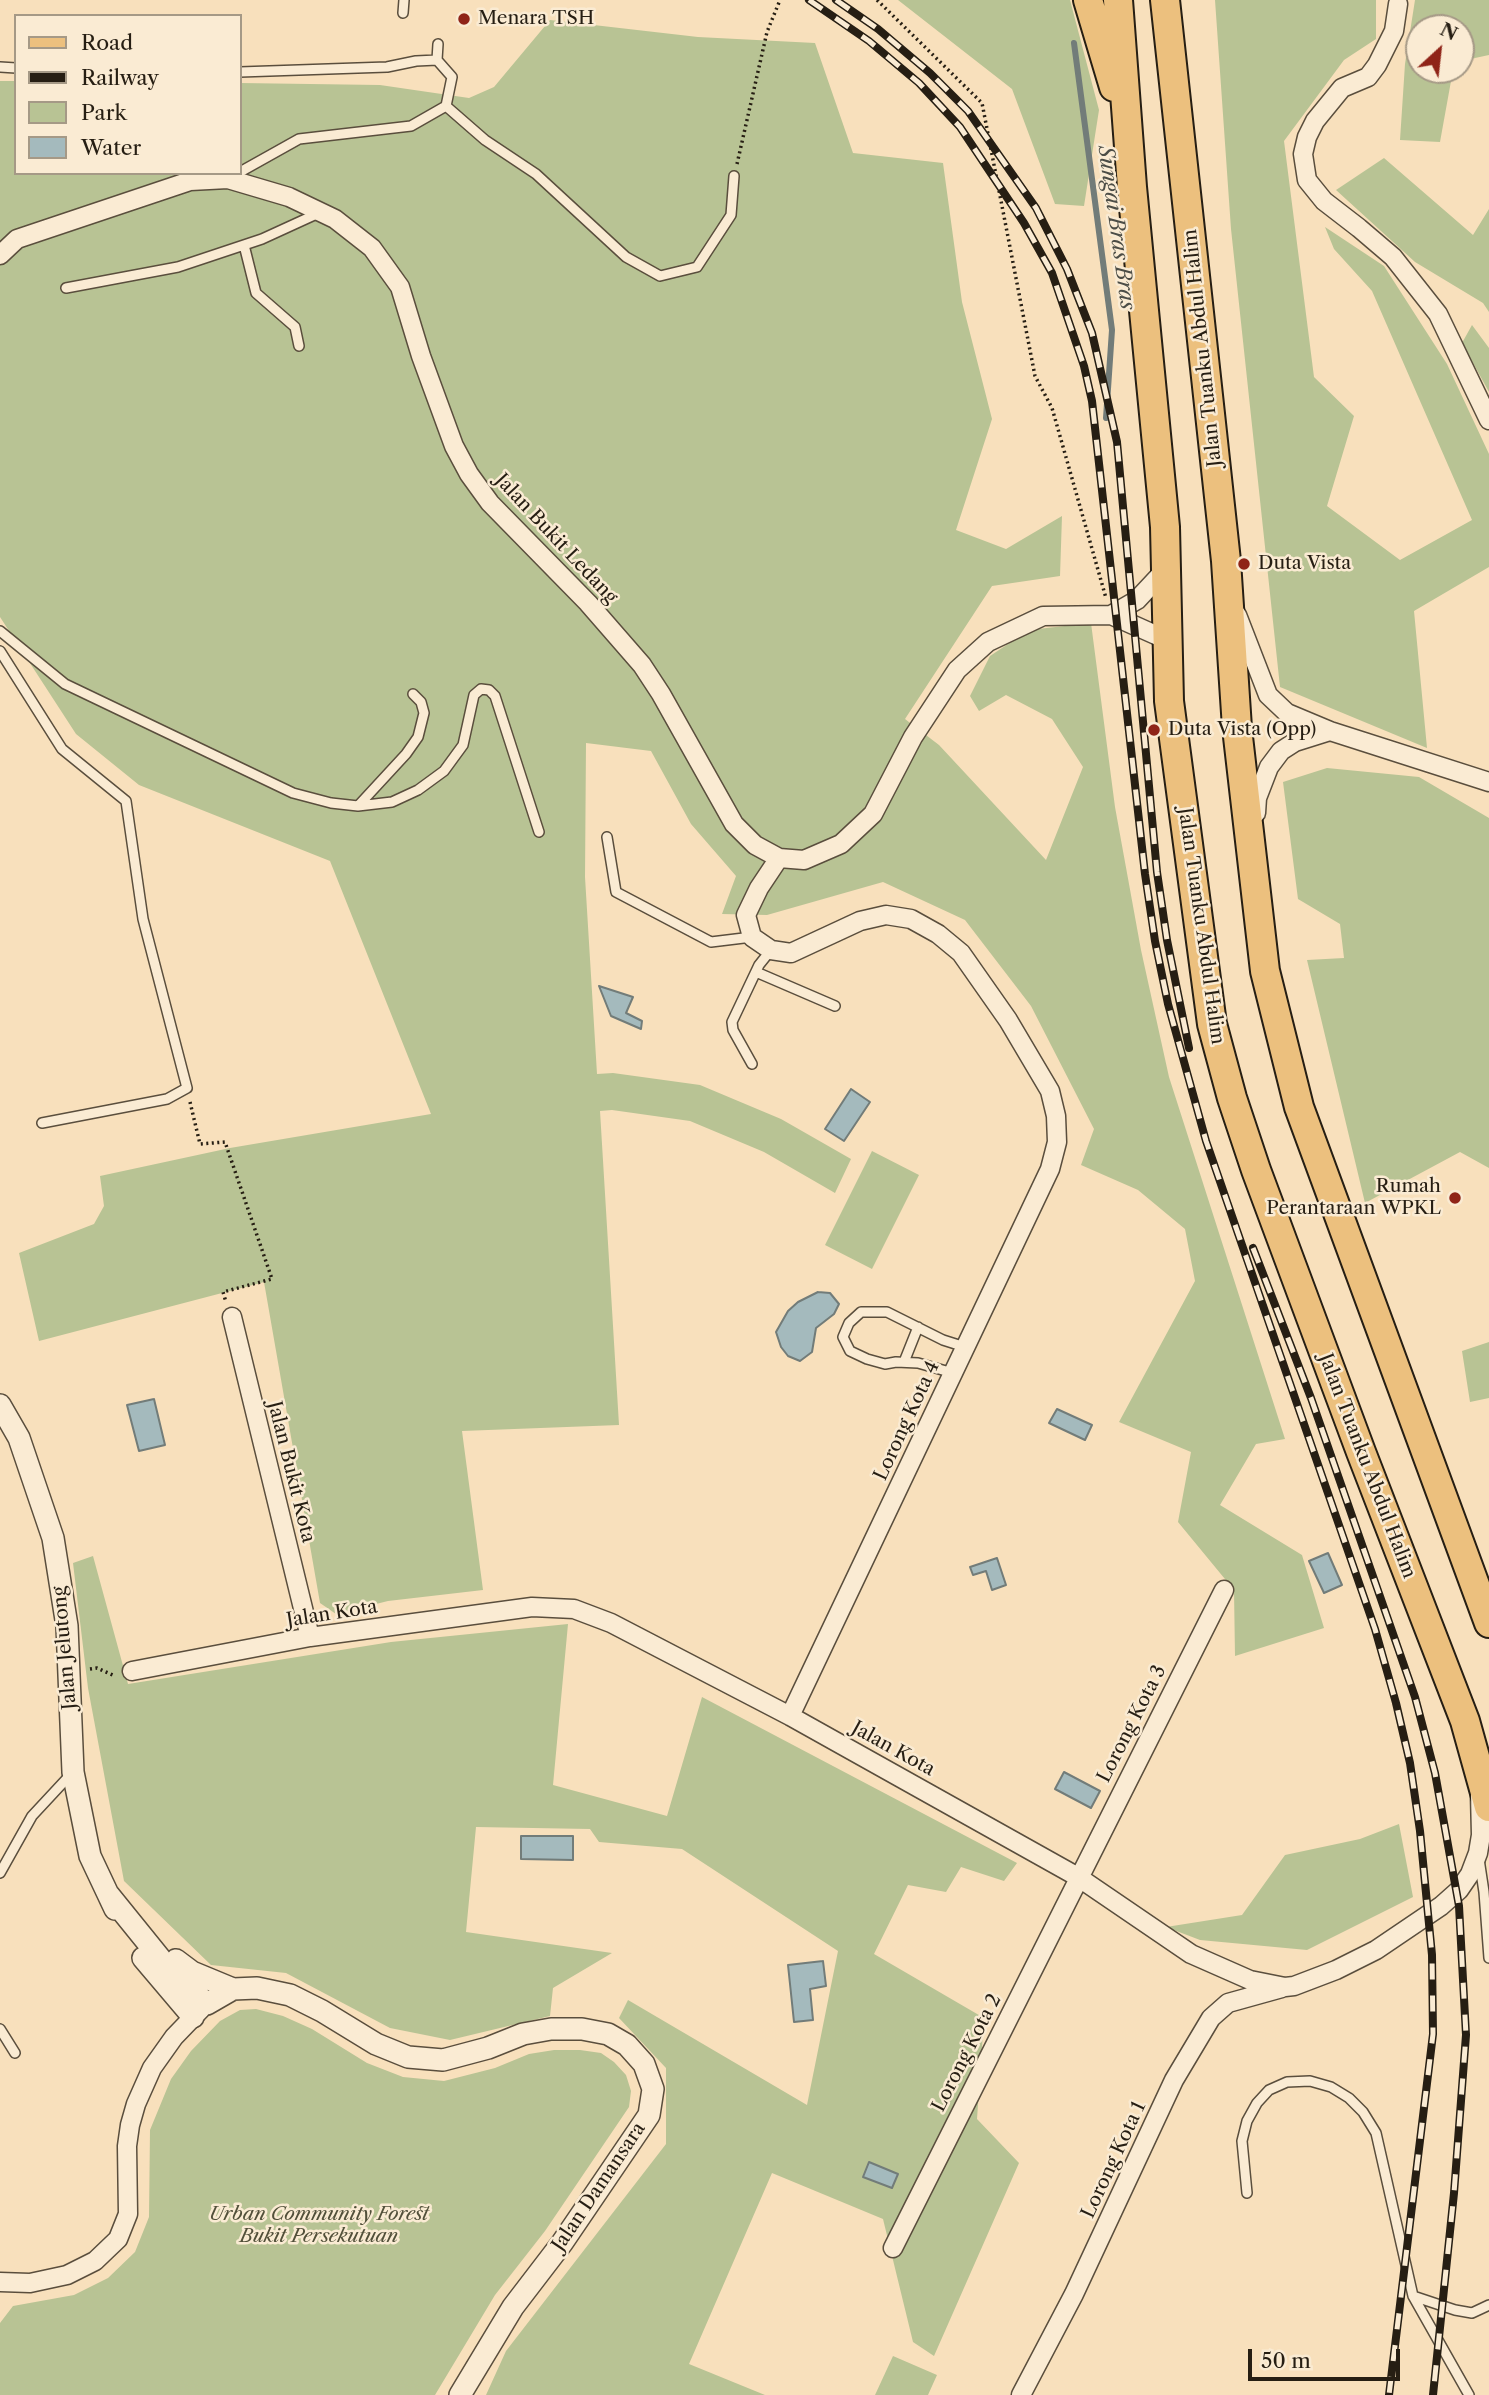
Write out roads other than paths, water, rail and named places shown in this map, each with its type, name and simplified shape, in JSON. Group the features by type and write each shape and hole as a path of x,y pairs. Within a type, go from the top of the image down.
{"main road":[{"path":"1088,0 1127,126"},
{"name":"Jalan Tuanku Abdul Halim","path":"1118,0 1127,126 1164,515 1169,701 1212,1024 1232,1098 1280,1234 1465,1721 1479,1763 1489,1807"},
{"name":"Jalan Tuanku Abdul Halim","path":"1165,0 1226,568 1237,728 1265,971 1299,1107 1489,1623"}],"street":[{"path":"1398,4 1394,31 1377,65 1368,76 1342,88 1324,108 1307,136 1303,154 1307,180 1324,201 1393,257 1438,314 1489,420"},
{"name":"Jalan Bukit Ledang","path":"0,255 17,239 106,208 190,181 235,175 335,219 372,248 400,287 421,356 454,446 476,484 490,503 588,603 642,665 734,824 755,845 779,858"},
{"path":"1226,568 1237,618 1268,695 1287,713 1330,731 1489,782"},
{"path":"1111,615 1137,600 1166,569"},
{"path":"771,950 752,937 746,915 759,888 779,858 804,860 841,844 873,814 913,737 957,670 988,642 1043,616 1111,615 1167,640"},
{"path":"1254,880 1256,798 1269,766 1281,751 1294,743 1330,731"},
{"name":"Lorong Kota 4","path":"771,950 790,953 860,921 886,915 911,919 937,934 961,953 1008,1020 1050,1091 1056,1116 1057,1142 1050,1169 790,1716"},
{"name":"Jalan Bukit Kota","path":"232,1317 310,1637"},
{"name":"Jalan Jelutong","path":"0,1405 19,1438 53,1538 65,1610 73,1772 90,1856 133,1945 200,2011"},
{"name":"Lorong Kota 3","path":"1078,1877 1224,1590"},
{"name":"Jalan Kota","path":"126,1678 310,1637 532,1607 574,1609 611,1623 790,1716 1078,1877 1191,1954 1250,1980 1285,1987 1336,1970 1376,1950 1459,1890 1470,1874 1478,1853 1482,1813 1479,1763"},
{"name":"Lorong Kota 2","path":"892,2248 1078,1877"},
{"name":"Jalan Jelutong","path":"109,1895 200,2011"},
{"path":"143,1936 192,1972 233,1989"},
{"name":"Lorong Kota 1","path":"1021,2395 1074,2294 1174,2080 1211,2018 1228,2003 1285,1987"},
{"name":"Jalan Damansara","path":"233,1989 257,1988 290,1995 376,2044 408,2057 443,2060 488,2048 523,2034 551,2029 582,2029 608,2034 627,2045 645,2064 653,2089 649,2115 562,2243 513,2308 460,2395"},
{"path":"0,2282 30,2283 67,2275 95,2261 118,2239 128,2214 127,2146 133,2114 152,2068 174,2037 200,2011 233,1989"}],"lane":[{"path":"403,13 404,0"},
{"path":"438,44 437,60 452,77 446,106 485,140 536,174 626,257 660,276 697,267 731,215 734,176"},
{"path":"242,72 387,67 437,60"},
{"name":"Jalan Bukit Ledang","path":"242,171 299,139 411,126 446,106"},
{"path":"66,288 178,267 244,245 321,212"},
{"path":"244,245 256,293 295,327 299,346"},
{"path":"0,631 65,684 293,793 331,803 359,806 392,802 418,790 444,771 463,744 474,695 481,689 489,690 495,696 539,832"},
{"path":"0,650 62,749 126,801 143,919 187,1088 167,1099 42,1123"},
{"path":"359,806 418,737 424,713 421,702 413,694"},
{"path":"607,837 616,892 711,942 752,937"},
{"path":"752,1064 732,1026 756,972 771,950"},
{"path":"756,972 835,1006"},
{"path":"953,1373 918,1363 885,1364 867,1359 850,1351 843,1337 849,1323 861,1312 887,1311 943,1340 965,1347"},
{"path":"904,1362 918,1326"},
{"path":"0,1873 32,1816 73,1772"},
{"path":"1478,1853 1489,1958"},
{"path":"0,2029 15,2053"},
{"path":"1247,2193 1242,2141 1247,2121 1256,2103 1269,2090 1287,2082 1310,2081 1331,2087 1349,2098 1363,2112 1376,2133 1413,2296 1469,2395"},
{"path":"1413,2296 1472,2313 1489,2305"}],"water":[{"path":"599,986 633,997 626,1013 642,1021 641,1029 611,1016"},
{"path":"851,1089 870,1102 844,1141 825,1129"},
{"path":"818,1292 830,1293 839,1304 834,1314 816,1328 812,1352 800,1361 788,1356 781,1347 776,1332 788,1311 798,1302"},
{"path":"154,1399 165,1445 139,1451 127,1405"},
{"path":"1057,1409 1092,1425 1085,1440 1049,1423"},
{"path":"1328,1553 1342,1585 1324,1593 1309,1561"},
{"path":"997,1558 1006,1585 992,1590 986,1571 973,1575 970,1567"},
{"path":"1064,1772 1100,1791 1091,1808 1055,1789"},
{"path":"521,1836 573,1836 573,1860 521,1859"},
{"path":"823,1961 826,1986 810,1989 813,2020 794,2022 788,1965"},
{"path":"869,2162 898,2174 892,2188 863,2177"}],"waterway":[{"name":"Sungai Bras Bras","path":"1074,43 1112,330 1106,418"}],"railway":[{"path":"809,0 869,41 919,83 960,127 1024,223 1052,273 1084,366 1092,401 1145,874 1168,1004 1206,1141 1375,1629 1410,1763 1420,1831 1432,1955 1433,2034 1389,2395"},
{"path":"836,0 878,29 930,73 968,111 1036,208 1067,269 1092,333 1117,442 1157,872 1167,940 1189,1048"},
{"path":"1253,1248 1311,1398 1415,1697 1435,1773 1459,1906 1466,2035 1454,2193 1433,2395"}],"place":[{"name":"Menara TSH","path":"464,19"},
{"name":"Duta Vista","path":"1244,564"},
{"name":"Duta Vista (Opp)","path":"1154,730"},
{"name":"Rumah Perantaraan WPKL","path":"1455,1198"}],"park label":[{"name":"Urban Community Forest Bukit Persekutuan","path":"319,2226"}]}
